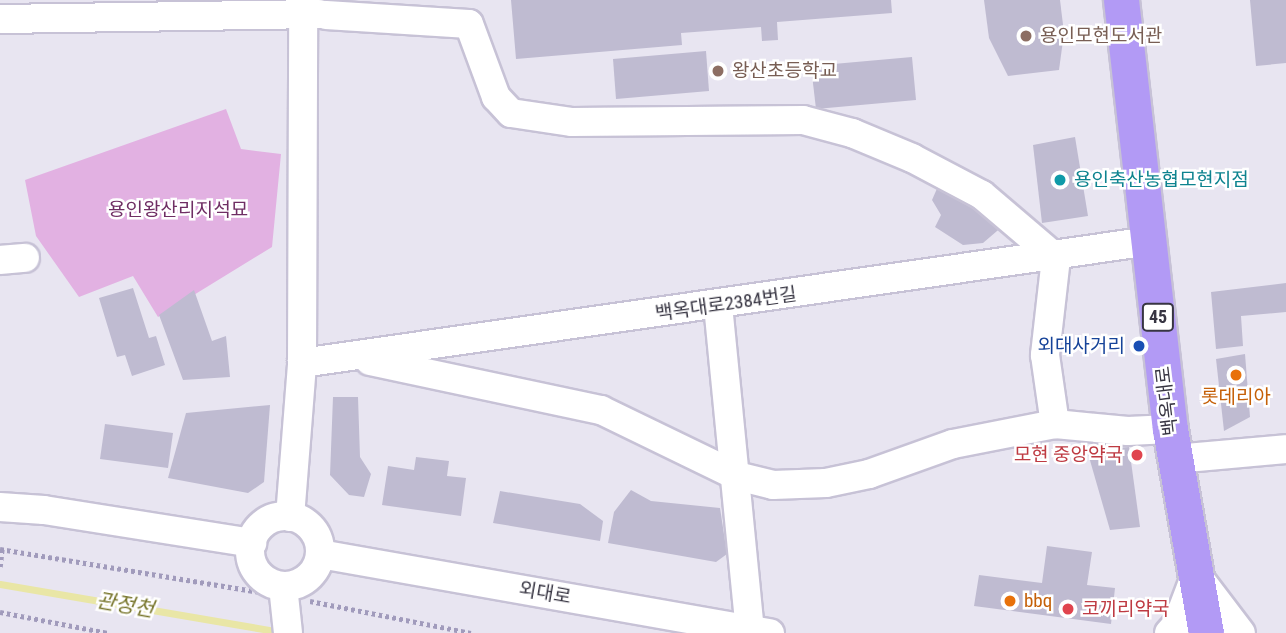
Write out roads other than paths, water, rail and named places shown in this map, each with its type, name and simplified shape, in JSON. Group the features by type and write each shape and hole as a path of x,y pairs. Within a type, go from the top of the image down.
{"main road":[{"name":"백옥대로","path":"1121,0 1172,444 1206,633"}],"street":[{"path":"290,517 302,363 319,7"},
{"path":"0,19 319,7 469,24 496,97 511,113 572,122 803,120 852,133 912,158 982,195 1056,258 1045,355 1055,424"},
{"name":"백옥대로2384번길","path":"302,363 1056,258 1150,241"},
{"path":"718,305 737,476 760,631"},
{"path":"350,357 601,410 737,476 774,485 826,483 869,474 953,444 1055,424 1128,431 1172,444 1286,449"},
{"path":"0,508 44,510 252,543"},
{"path":"283,591 309,577 320,554 312,528 290,517 270,520 252,543 257,572 283,591 288,633"},
{"name":"외대로","path":"320,554 760,631"},
{"path":"1169,633 1177,624 1196,575"},
{"path":"1196,575 1241,633"}],"waterway":[{"name":"관정천","path":"0,584 282,632"}],"place":[{"name":"용인모현도서관","path":"1026,36"},
{"name":"왕산초등학교","path":"718,71"},
{"name":"용인축산농협모현지점","path":"1060,180"},
{"name":"외대사거리","path":"1139,346"},
{"name":"롯데리아","path":"1236,375"},
{"name":"모현 중앙약국","path":"1137,455"},
{"name":"bbq","path":"1010,601"},
{"name":"코끼리약국","path":"1068,609"}],"park label":[{"name":"용인왕산리지석묘","path":"178,210"}]}
